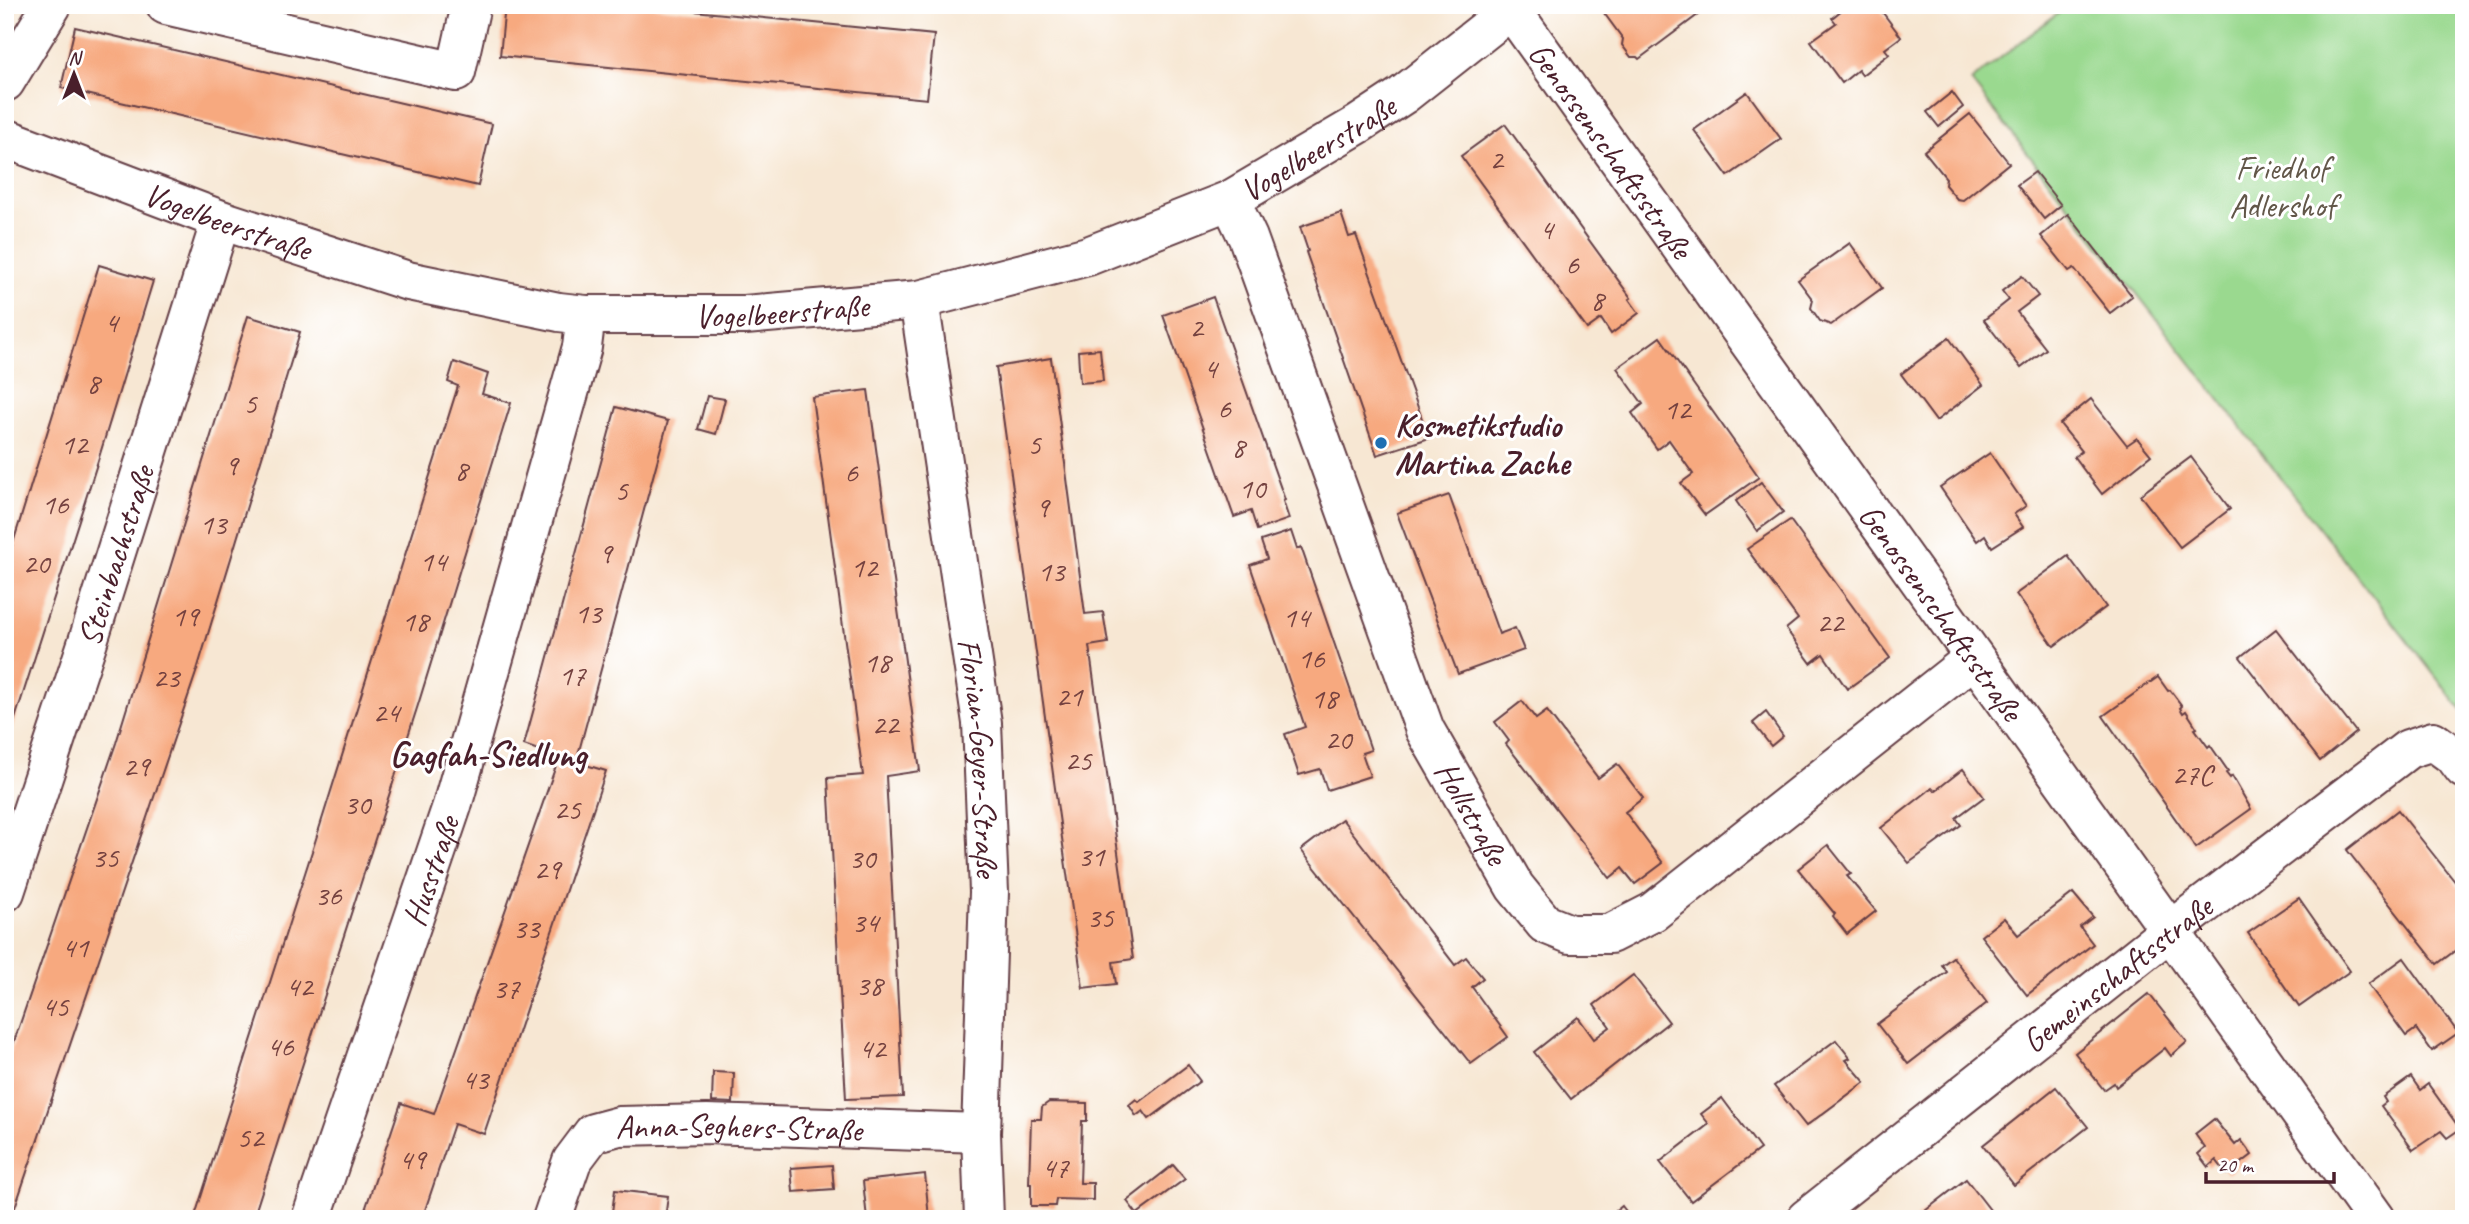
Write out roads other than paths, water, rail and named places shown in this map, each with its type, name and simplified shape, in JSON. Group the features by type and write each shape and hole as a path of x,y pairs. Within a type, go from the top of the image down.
{"street":[{"path":"5,82 52,5"},
{"path":"166,5 456,72 471,5"},
{"name":"Vogelbeerstraße","path":"5,138 221,220 408,281 559,313 745,315 919,300 1088,256 1230,200 1403,95 1512,7"},
{"name":"Genossenschaftsstraße","path":"1512,7 2376,1219"},
{"name":"Hollstraße","path":"1230,200 1248,237 1425,730 1515,887 1545,924 1570,934 1610,934 1653,912 1974,657"},
{"name":"Steinbachstraße","path":"5,892 88,641 221,220"},
{"name":"Florian-Geyer-Straße","path":"919,300 982,723 989,892 981,1133 984,1219"},
{"name":"Husstraße","path":"311,1219 452,806 582,347 586,315"},
{"name":"Gemeinschaftsstraße","path":"1805,1219 2171,930 2408,750 2433,741 2455,757 2464,769"},
{"name":"Anna-Seghers-Straße","path":"552,1219 572,1161 593,1133 619,1126 706,1124 981,1133"}],"place":[{"name":"Kosmetikstudio Martina Zache","path":"1381,443"}],"district":[{"name":"Gagfah-Siedlung","path":"488,754"}],"park label":[{"name":"Friedhof Adlershof","path":"2282,186"}]}
